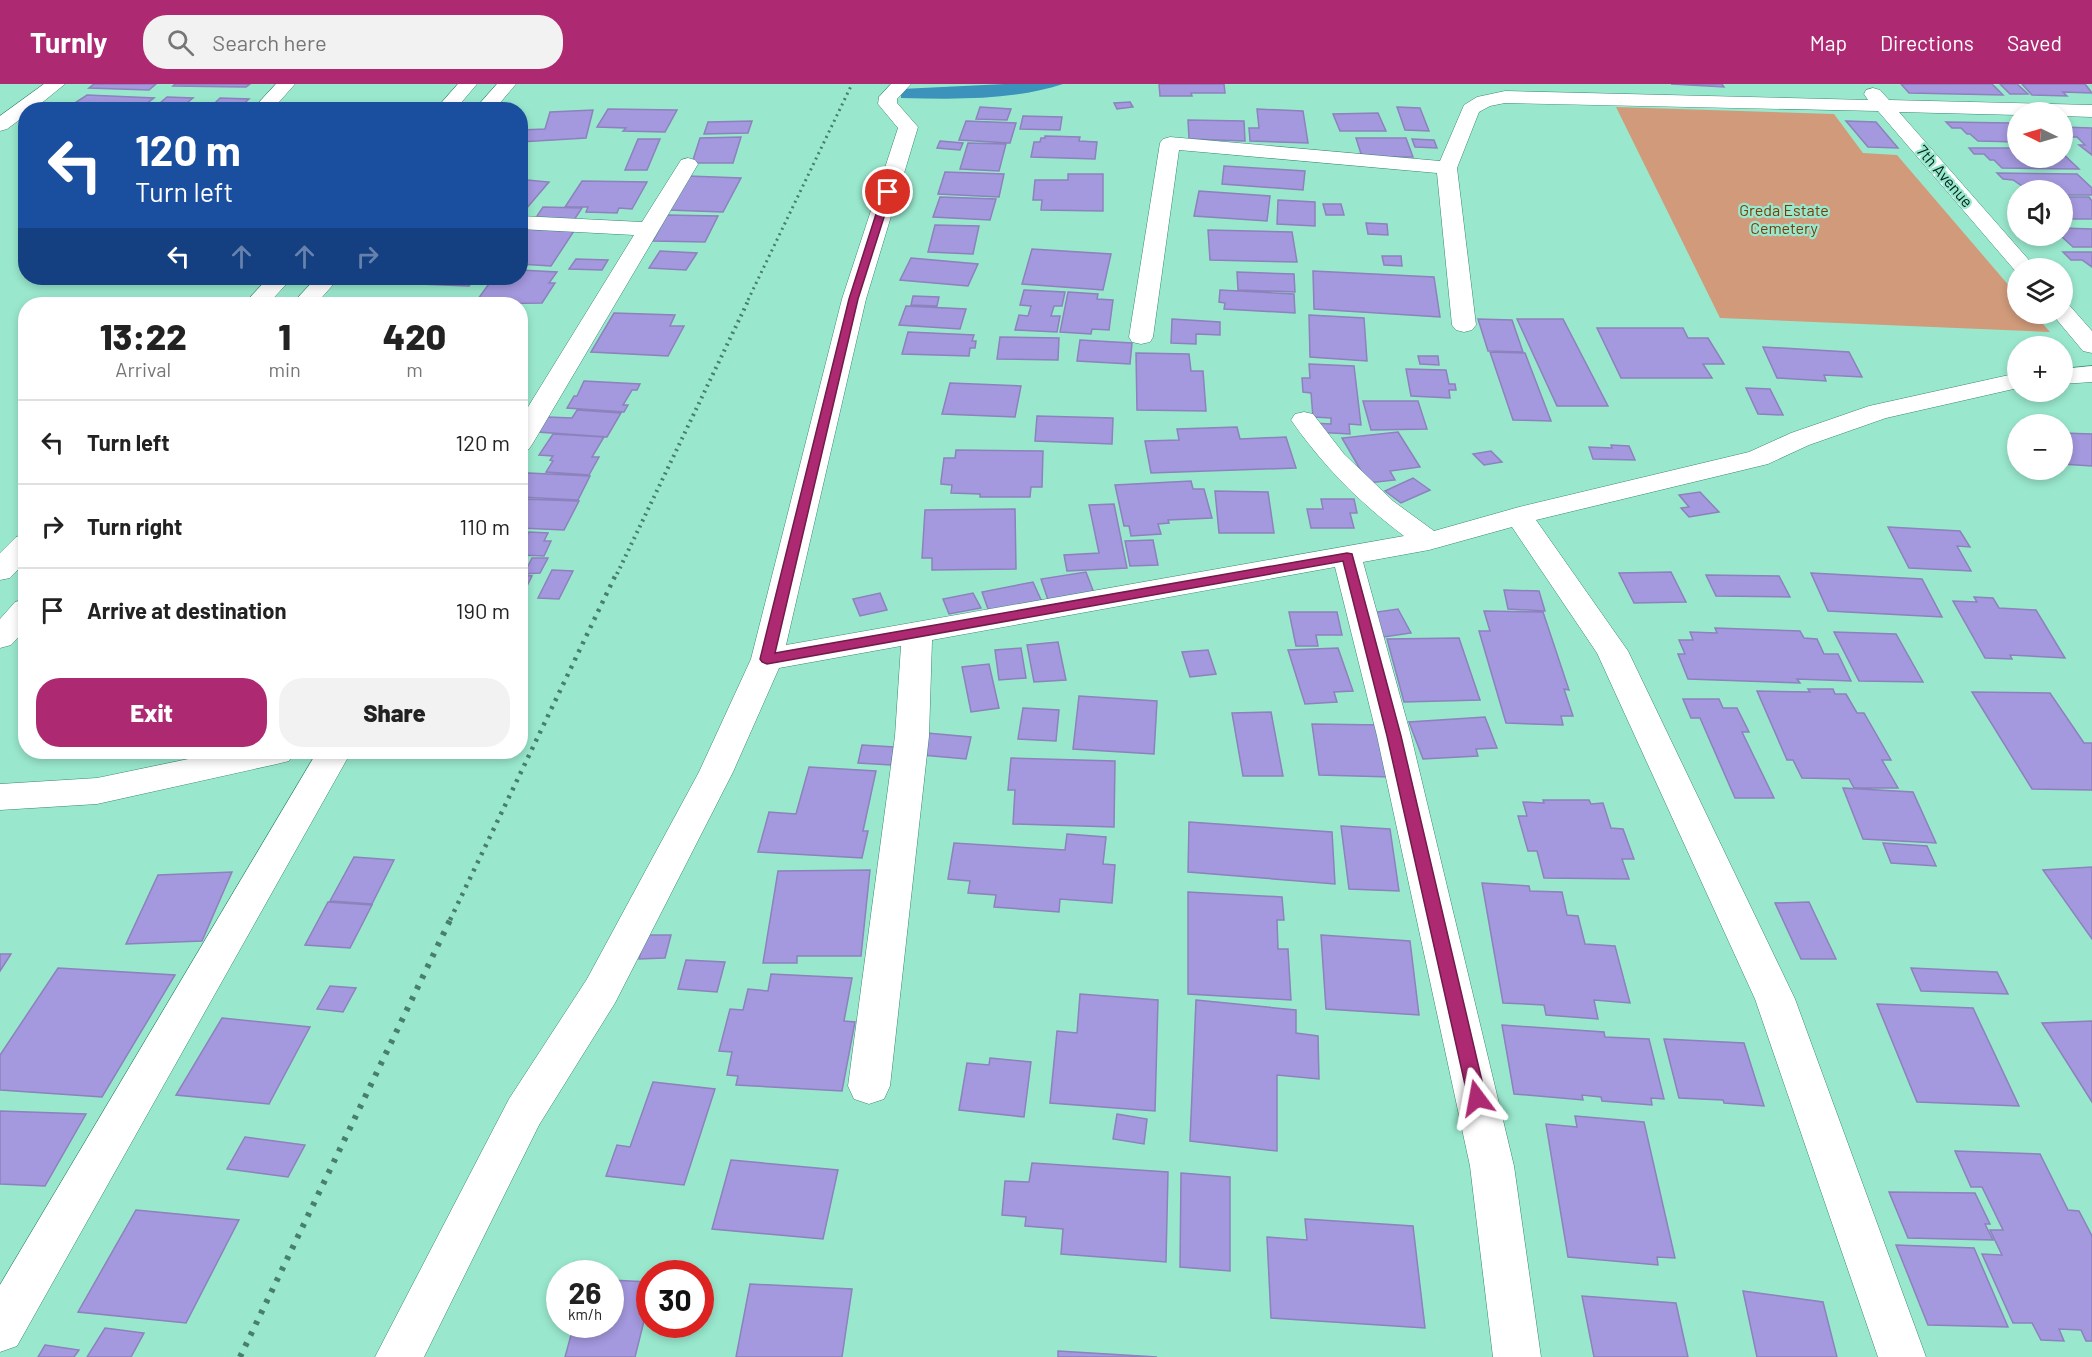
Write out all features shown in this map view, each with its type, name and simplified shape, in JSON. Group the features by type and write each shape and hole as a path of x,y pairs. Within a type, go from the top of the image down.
{"street":[{"path":"31,102 56,84"},
{"path":"269,102 286,84"},
{"path":"451,102 468,84"},
{"path":"490,102 507,84"},
{"path":"399,1357 524,1113 601,991 716,772 767,659 854,299 908,127 886,104 888,98 902,84"},
{"name":"7th Avenue","path":"1864,84 2016,258"},
{"path":"1464,325 1447,168 1471,110 1484,101 1555,91 2092,111"},
{"path":"0,125 18,112"},
{"path":"1141,337 1170,143 1447,168"},
{"path":"528,430 688,164"},
{"path":"528,222 650,229"},
{"path":"262,297 274,285"},
{"path":"310,297 321,285"},
{"path":"2073,323 2090,341"},
{"path":"2073,376 2092,374"},
{"path":"767,659 1428,541 1519,516 1758,458 1800,439 1878,412 2007,383"},
{"path":"1304,420 1334,460 1383,507 1428,541"},
{"path":"1519,516 1612,651 1775,999 1902,1357"},
{"path":"0,571 15,547"},
{"path":"1347,557 1394,736 1492,1166 1517,1357"},
{"path":"0,638 18,618"},
{"path":"869,1086 912,736 917,633"},
{"path":"0,797 97,791 245,759"},
{"path":"0,1329 330,759"}],"green space":[{"name":"Greda Estate Cemetery","path":"1616,107 1834,114 1863,153 1897,155 2007,283 2007,324 2043,324 2050,332 1720,318"}],"water":[{"path":"1063,84 1023,94 1003,96 901,98 901,89"}],"building":[{"path":"94,84 156,84 149,90 89,88"},
{"path":"175,84 250,84 246,87 173,86"},
{"path":"1159,84 1224,84 1225,93 1160,96"},
{"path":"1671,84 1722,84 1724,87"},
{"path":"1901,84 1992,84 2003,95 1909,93"},
{"path":"2000,84 2017,84 2028,94 2010,94"},
{"path":"2022,84 2085,84 2092,93 2063,92 2067,96 2032,95"},
{"path":"87,95 154,98 149,102 76,102"},
{"path":"167,97 193,98 188,102 161,102"},
{"path":"220,98 249,99 246,102 216,102"},
{"path":"1130,102 1133,107 1117,109 1114,103"},
{"path":"980,107 1011,109 1007,120 976,119"},
{"path":"1397,107 1420,108 1429,131 1405,130"},
{"path":"608,109 677,110 665,132 623,131 626,128 597,127"},
{"path":"1257,109 1303,111 1308,143 1250,141 1249,128 1259,128"},
{"path":"593,110 586,138 528,142 528,130 545,129 550,112"},
{"path":"1378,113 1386,131 1340,131 1333,114"},
{"path":"1023,116 1062,117 1060,130 1020,129"},
{"path":"1188,120 1244,121 1245,141 1189,139"},
{"path":"752,121 748,133 704,134 708,122"},
{"path":"966,121 1016,123 1010,143 959,140"},
{"path":"1846,121 1876,122 1898,148 1868,147"},
{"path":"1946,122 2007,123 2007,142 1978,141 1961,128 1952,128"},
{"path":"2073,127 2092,128 2092,155 2079,145 2085,145 2077,137 2073,137"},
{"path":"1045,136 1080,137 1079,141 1097,142 1095,159 1031,157 1034,142 1040,142"},
{"path":"741,137 733,163 692,163 700,138"},
{"path":"1356,138 1406,138 1413,157 1362,157"},
{"path":"638,139 660,139 647,170 625,170"},
{"path":"1412,139 1434,140 1437,148 1415,147"},
{"path":"940,141 963,143 960,150 937,148"},
{"path":"968,143 1006,144 999,171 960,169"},
{"path":"1969,148 2007,148 2007,168 2073,168 2073,163 2079,169 2002,168 1984,154 1974,154"},
{"path":"1224,166 1305,171 1303,190 1222,184"},
{"path":"945,172 1004,174 999,197 938,194"},
{"path":"1997,173 2077,174 2092,188 2092,195 2073,195 2073,180 2003,179"},
{"path":"1068,174 1103,174 1103,211 1041,210 1042,200 1033,200 1035,180 1068,180"},
{"path":"688,176 741,178 723,212 668,210"},
{"path":"528,180 549,182 528,207"},
{"path":"582,181 647,182 632,209 619,208 617,213 586,212 588,207 565,207"},
{"path":"1199,191 1270,196 1267,221 1194,216"},
{"path":"940,197 996,199 990,220 933,217"},
{"path":"2073,197 2089,197 2092,201 2092,219 2073,219"},
{"path":"1278,200 1315,202 1315,226 1277,224"},
{"path":"1323,204 1341,204 1344,215 1326,215"},
{"path":"543,207 582,208 574,220 535,219"},
{"path":"667,215 718,216 705,242 653,241"},
{"path":"1366,223 1387,224 1388,235 1368,234"},
{"path":"935,225 979,226 973,254 928,252"},
{"path":"2073,228 2092,229 2092,247 2073,247"},
{"path":"528,229 574,231 551,266 528,265"},
{"path":"1208,230 1292,232 1297,262 1210,260"},
{"path":"1032,249 1111,254 1103,290 1022,284"},
{"path":"660,251 697,253 686,270 649,268"},
{"path":"2063,252 2092,252 2092,267 2082,260 2069,258"},
{"path":"1382,256 1401,256 1402,266 1384,265"},
{"path":"911,258 978,264 968,286 900,280"},
{"path":"576,259 608,260 602,270 569,269"},
{"path":"528,270 557,272 549,283 555,283 542,303 528,303 528,297 479,297 488,285 528,285"},
{"path":"1313,271 1434,277 1440,317 1314,309"},
{"path":"1237,272 1294,274 1295,292 1238,290"},
{"path":"1024,290 1065,292 1062,306 1054,306 1051,316 1060,316 1057,332 1015,330 1019,315 1028,316 1031,306 1020,305"},
{"path":"1220,290 1294,294 1295,313 1224,309 1225,303 1219,302"},
{"path":"1068,292 1098,294 1097,299 1113,300 1109,330 1092,329 1091,334 1060,332"},
{"path":"913,296 939,297 937,306 911,305"},
{"path":"906,306 966,309 960,329 899,325"},
{"path":"614,313 675,315 670,326 684,326 668,356 591,352"},
{"path":"1309,315 1364,318 1367,361 1310,357"},
{"path":"1172,319 1220,322 1220,335 1196,334 1196,344 1171,343"},
{"path":"1478,319 1512,320 1523,352 1488,351"},
{"path":"1517,319 1563,319 1608,406 1557,406"},
{"path":"1597,328 1683,328 1688,338 1708,338 1724,364 1703,364 1712,378 1621,378"},
{"path":"908,332 974,335 972,341 976,341 975,348 970,348 969,356 902,354"},
{"path":"1000,337 1059,338 1058,360 997,359"},
{"path":"1080,340 1132,343 1130,364 1077,361"},
{"path":"1763,347 1849,352 1862,377 1824,375 1826,381 1777,378"},
{"path":"1490,352 1525,353 1551,421 1513,420"},
{"path":"1136,353 1189,354 1191,371 1203,371 1206,411 1137,410"},
{"path":"1418,356 1438,356 1439,365 1420,364"},
{"path":"1309,364 1354,366 1361,425 1349,424 1350,434 1314,432 1313,423 1331,424 1331,418 1313,417 1311,393 1303,392 1302,378 1310,378"},
{"path":"1406,369 1446,370 1449,384 1455,384 1456,390 1449,390 1450,398 1411,396"},
{"path":"584,381 640,384 637,390 632,390 623,405 628,405 624,412 567,408 574,396 577,396"},
{"path":"950,383 1021,386 1015,417 942,414"},
{"path":"1746,388 1770,389 1783,415 1758,414"},
{"path":"1363,401 1418,401 1427,429 1371,430"},
{"path":"577,410 621,413 607,437 538,432 548,417 572,418"},
{"path":"1037,416 1113,418 1112,444 1035,441"},
{"path":"1237,427 1240,439 1286,437 1296,468 1151,473 1145,441 1179,440 1177,429"},
{"path":"1398,432 1420,467 1390,471 1395,480 1368,483 1342,438"},
{"path":"2073,433 2092,434 2092,466 2073,465"},
{"path":"553,434 604,437 592,457 599,457 589,475 546,472 553,461 550,460 553,456 539,455"},
{"path":"1611,445 1629,446 1635,460 1593,459 1589,447 1612,448"},
{"path":"956,450 1043,451 1042,487 1031,487 1030,497 980,497 980,494 951,493 952,485 941,484 941,481 944,458 955,458"},
{"path":"1491,451 1502,462 1484,465 1473,454"},
{"path":"528,473 590,476 578,500 528,497"},
{"path":"1413,478 1430,490 1401,503 1385,491"},
{"path":"1191,481 1193,489 1204,489 1212,518 1168,520 1169,523 1158,524 1161,534 1131,536 1129,526 1124,526 1115,485"},
{"path":"1215,491 1268,492 1274,533 1219,533"},
{"path":"1700,492 1719,512 1689,517 1681,508 1689,507 1679,495"},
{"path":"528,499 579,501 564,530 528,528"},
{"path":"1321,499 1354,499 1357,513 1350,513 1354,528 1311,528 1307,509 1323,509"},
{"path":"1114,504 1127,568 1067,571 1064,555 1099,553 1089,505"},
{"path":"1015,509 1016,569 932,570 932,558 922,558 925,510"},
{"path":"1888,527 1960,531 1970,547 1957,546 1971,571 1909,568"},
{"path":"528,533 548,533 544,541 551,541 544,556 528,555"},
{"path":"1153,540 1158,565 1130,566 1125,541"},
{"path":"532,558 548,558 540,573 528,574 528,566"},
{"path":"552,570 573,571 559,599 538,598"},
{"path":"1086,572 1094,593 1048,600 1041,579"},
{"path":"1671,572 1686,602 1634,603 1619,573"},
{"path":"1811,573 1922,579 1942,617 1828,611"},
{"path":"1706,575 1779,576 1790,597 1716,596"},
{"path":"1033,582 1042,602 989,612 982,592"},
{"path":"1504,590 1539,591 1545,611 1508,609"},
{"path":"880,593 887,610 860,616 853,599"},
{"path":"973,593 981,608 949,614 943,599"},
{"path":"1974,597 1993,598 1999,608 2036,610 2065,658 2010,655 2012,659 1985,658 1953,601 1977,602"},
{"path":"1398,609 1411,633 1377,638 1363,614"},
{"path":"1484,611 1543,612 1569,690 1564,689 1573,716 1561,716 1563,725 1506,723 1479,631 1490,631"},
{"path":"1289,612 1337,612 1342,635 1316,635 1318,646 1296,646"},
{"path":"1715,628 1800,631 1804,638 1817,639 1824,654 1838,654 1851,681 1797,679 1800,683 1688,679 1678,654 1685,654 1679,640 1693,640 1690,632 1717,633"},
{"path":"1834,632 1896,634 1923,682 1859,681"},
{"path":"1459,638 1480,700 1404,702 1387,639"},
{"path":"1058,642 1066,680 1034,682 1027,645"},
{"path":"1021,648 1026,678 999,680 995,650"},
{"path":"1338,648 1353,691 1334,692 1337,702 1305,704 1288,650"},
{"path":"1208,650 1216,674 1190,677 1182,652"},
{"path":"989,664 999,708 971,712 962,667"},
{"path":"1808,689 1833,689 1835,694 1846,694 1857,713 1864,713 1891,760 1882,760 1898,788 1854,788 1849,779 1802,778 1793,760 1787,760 1757,691 1810,692"},
{"path":"1972,692 2050,693 2084,743 2092,743 2092,790 2032,789"},
{"path":"1079,696 1157,701 1154,754 1073,749"},
{"path":"1683,699 1719,699 1723,708 1737,708 1749,732 1742,732 1774,798 1735,798 1700,718 1691,718"},
{"path":"1023,708 1059,710 1056,741 1018,739"},
{"path":"1271,712 1283,776 1243,776 1232,713"},
{"path":"1485,717 1497,748 1476,749 1478,756 1423,759 1409,722"},
{"path":"1312,724 1381,725 1391,777 1319,775"},
{"path":"927,733 971,737 966,759 922,755"},
{"path":"862,745 894,747 891,765 858,763"},
{"path":"1011,758 1115,761 1114,827 1013,824 1015,790 1008,790"},
{"path":"809,767 876,771 863,831 868,831 862,858 758,852 769,812 796,814"},
{"path":"1843,788 1913,792 1936,843 1863,839"},
{"path":"1543,800 1589,800 1591,804 1603,803 1611,828 1623,829 1634,859 1622,859 1629,879 1544,878 1537,851 1528,851 1518,816 1527,816 1523,802 1544,803"},
{"path":"1189,822 1332,832 1335,884 1188,872"},
{"path":"1341,826 1390,829 1399,891 1349,889"},
{"path":"1067,834 1106,837 1103,864 1115,865 1112,903 1060,899 1059,912 994,907 996,895 968,893 970,881 948,879 954,843 1065,850"},
{"path":"1883,843 1927,846 1936,866 1891,863"},
{"path":"354,857 394,860 372,904 330,901"},
{"path":"2092,867 2092,939 2043,870"},
{"path":"870,870 861,956 797,956 797,963 763,963 778,871"},
{"path":"232,872 202,941 126,944 158,875"},
{"path":"1482,883 1529,886 1530,891 1562,892 1567,915 1578,916 1585,944 1615,946 1630,1003 1594,1000 1598,1019 1546,1015 1544,1005 1503,1003"},
{"path":"1188,892 1282,897 1284,920 1277,920 1278,949 1288,949 1291,1000 1188,994"},
{"path":"328,902 372,905 350,948 305,945"},
{"path":"1809,902 1836,959 1801,959 1775,903"},
{"path":"645,935 671,935 665,958 639,959"},
{"path":"1321,935 1410,941 1419,1015 1326,1009"},
{"path":"0,954 11,954 0,971"},
{"path":"686,960 725,962 717,992 678,989"},
{"path":"58,968 175,975 102,1097 0,1090 0,1055"},
{"path":"1911,968 1997,972 2008,994 1921,991"},
{"path":"771,974 852,978 844,1021 855,1022 842,1091 736,1085 738,1076 727,1075 732,1052 719,1051 730,1009 743,1010 748,989 768,991"},
{"path":"330,986 356,988 343,1012 317,1009"},
{"path":"1080,994 1158,1000 1155,1111 1050,1103 1057,1031 1077,1033"},
{"path":"1196,1000 1296,1010 1296,1033 1318,1036 1319,1079 1277,1075 1277,1151 1190,1141"},
{"path":"1877,1004 1973,1008 2019,1106 1917,1102"},
{"path":"222,1018 310,1027 269,1104 176,1095"},
{"path":"2092,1021 2092,1102 2042,1023"},
{"path":"1502,1025 1604,1032 1605,1037 1649,1039 1664,1099 1651,1098 1652,1105 1602,1101 1601,1097 1582,1095 1583,1100 1514,1094"},
{"path":"1664,1039 1744,1043 1764,1106 1724,1103 1723,1100 1679,1098"},
{"path":"990,1058 1031,1062 1024,1117 959,1110 967,1063 989,1065"},
{"path":"653,1082 715,1089 684,1185 606,1176 617,1145 630,1147"},
{"path":"0,1111 86,1114 45,1186 0,1184"},
{"path":"1117,1114 1147,1119 1144,1144 1113,1139"},
{"path":"1575,1116 1644,1122 1675,1258 1657,1257 1658,1265 1568,1257 1546,1124 1577,1127"},
{"path":"245,1137 305,1145 288,1177 227,1169"},
{"path":"1955,1151 2040,1154 2068,1210 2079,1211 2092,1236 2092,1341 2086,1341 2081,1330 2059,1329 2064,1341 2041,1340 2032,1323 2013,1323 1982,1254 2002,1255 1990,1230 2003,1230 1982,1187 1971,1187"},
{"path":"731,1160 838,1170 823,1239 712,1229"},
{"path":"1032,1163 1168,1172 1166,1262 1061,1254 1063,1229 1025,1226 1026,1217 1002,1215 1005,1181 1029,1182"},
{"path":"1181,1173 1230,1177 1230,1271 1180,1267"},
{"path":"1889,1192 1975,1193 1990,1224 1985,1224 1993,1240 1908,1238"},
{"path":"136,1210 239,1220 186,1323 78,1312"},
{"path":"1305,1219 1413,1226 1425,1328 1271,1318 1267,1237 1307,1240"},
{"path":"1896,1245 1974,1248 2008,1327 1928,1325"},
{"path":"624,1281 636,1281 636,1338 640,1338 635,1357 565,1357 570,1338 624,1338"},
{"path":"750,1284 852,1289 842,1357 736,1357"},
{"path":"1743,1291 1823,1302 1837,1357 1757,1357"},
{"path":"1582,1296 1676,1303 1688,1357 1594,1357"},
{"path":"105,1328 144,1333 131,1357 87,1357"},
{"path":"45,1345 79,1350 74,1357 38,1357"},
{"path":"1058,1351 1157,1357 1058,1357"}],"railway":[{"path":"748,300 852,84"},
{"path":"617,574 749,299"},
{"path":"528,757 617,572"},
{"path":"450,920 527,759"},
{"path":"240,1357 451,918"}],"route":[{"path":"888,192 854,299 767,659 1347,557 1394,736 1477,1098"}]}
